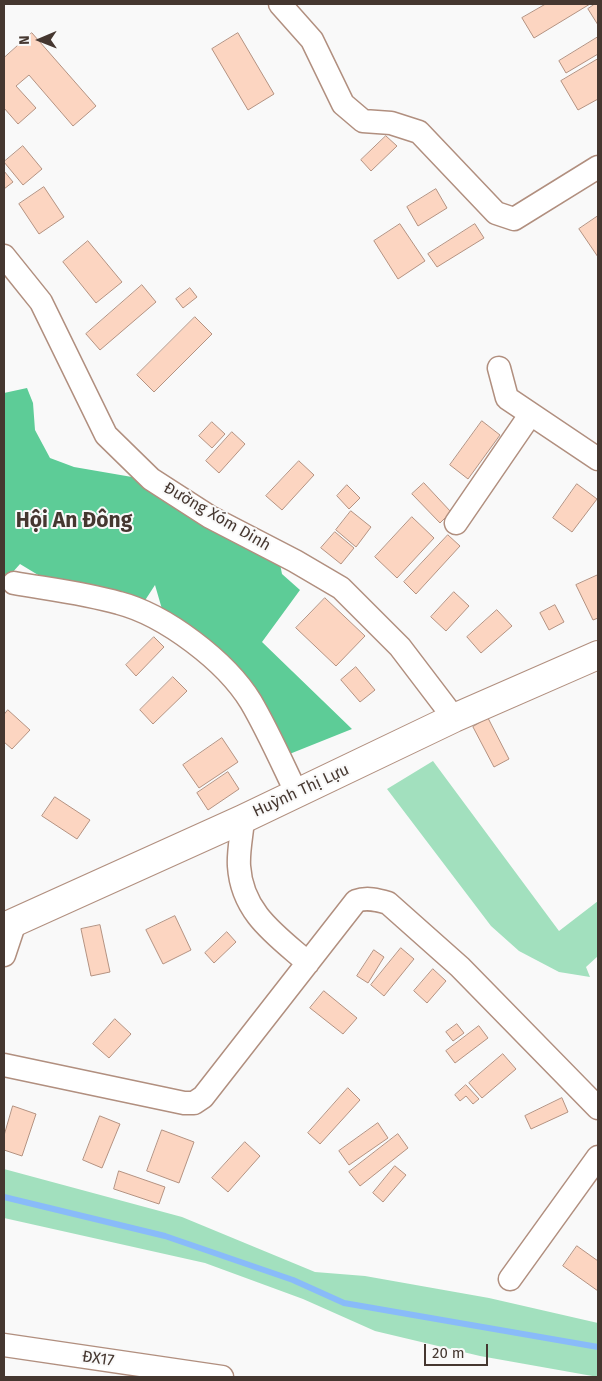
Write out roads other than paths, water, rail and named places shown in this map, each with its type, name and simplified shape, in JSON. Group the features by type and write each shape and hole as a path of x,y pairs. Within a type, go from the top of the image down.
{"street":[{"path":"280,4 312,40 343,104 363,121 390,123 419,132 496,213 514,219 598,166"},
{"name":"Đường Xóm Dinh","path":"4,256 41,302 106,435 151,479 210,518 294,561 341,588 400,647 454,718"},
{"path":"499,368 507,398 598,459"},
{"path":"456,522 530,415"},
{"path":"14,583 126,605 158,619 198,647 221,666 250,701 297,794"},
{"name":"Huỳnh Thị Lựu","path":"9,925 297,794 454,718 598,655"},
{"path":"243,819 239,866 245,895 260,921 308,963"},
{"path":"4,1065 184,1103 194,1103 203,1098 356,901 374,899 388,903 460,967 598,1108"},
{"path":"4,955 9,925"},
{"path":"510,1279 598,1157"},
{"name":"ĐX17","path":"4,1345 222,1377"}],"waterway":[{"path":"4,1197 165,1236 293,1280 344,1303 598,1347"}],"district":[{"name":"Hội An Đông","path":"74,521"}]}
